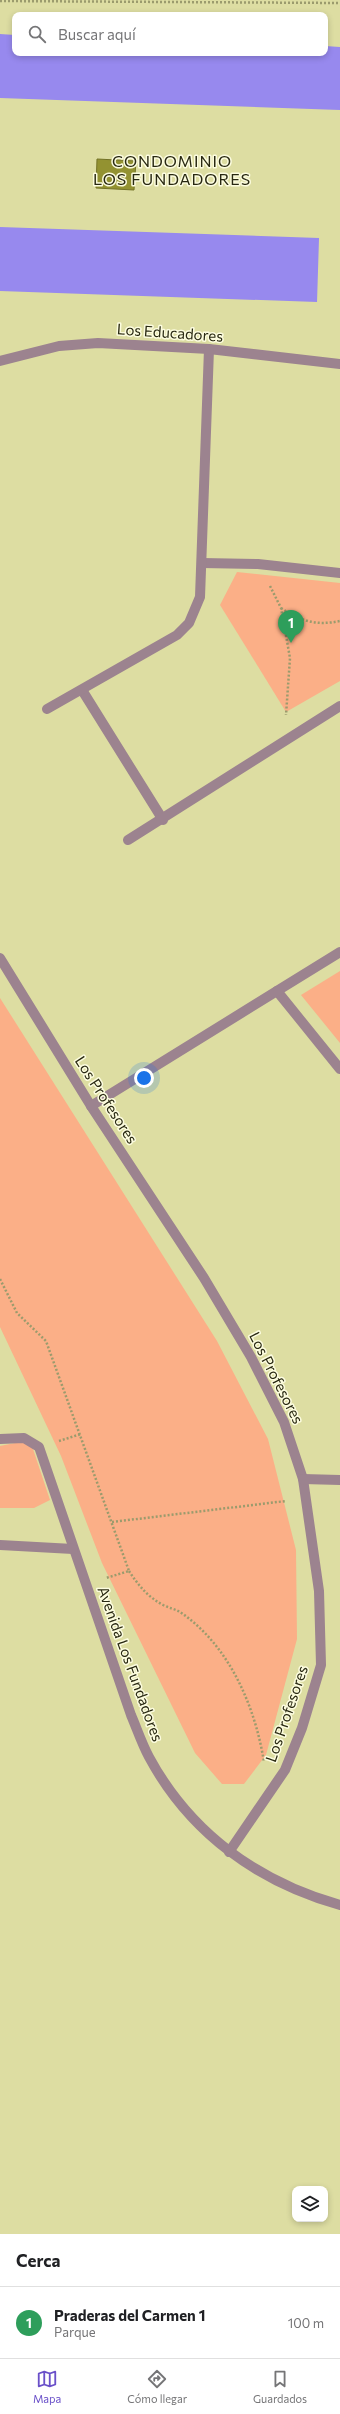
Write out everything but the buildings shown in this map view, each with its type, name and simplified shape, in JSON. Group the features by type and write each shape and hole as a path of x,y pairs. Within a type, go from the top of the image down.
{"street":[{"name":"Los Educadores","path":"0,361 59,346 98,343 209,349 340,364"},
{"path":"47,709 176,635 189,623 200,597 209,349"},
{"path":"202,563 258,564 340,573"},
{"path":"82,690 163,820"},
{"path":"128,840 163,820 340,706"},
{"path":"91,1106 340,952"},
{"name":"Los Profesores","path":"0,958 91,1106 204,1278 251,1357 284,1422 302,1479 319,1591 321,1666 302,1728 285,1770 229,1852"},
{"path":"277,991 340,1068"},
{"name":"Avenida Los Fundadores","path":"0,1439 24,1438 39,1446 131,1715 148,1756 165,1784 205,1832 229,1852 282,1885 311,1897 340,1905"},
{"path":"302,1479 340,1480"},
{"path":"0,1545 73,1549"}],"path":[{"path":"0,1 340,3"},
{"path":"258,564 281,608 290,658 285,742"},
{"path":"281,608 294,617 310,623 326,624 340,621"},
{"path":"0,1279 17,1313 46,1341 129,1571 148,1595 163,1605 180,1611 201,1631 235,1675 250,1704 260,1735 265,1766 266,1799"},
{"path":"112,1522 306,1498"},
{"path":"85,1583 129,1571"}],"shaded area":[{"path":"97,159 136,161 134,190 96,188"},
{"path":"237,572 340,583 340,681 286,712 220,605"},
{"path":"340,971 340,1043 301,995"},
{"path":"0,998 217,1341 268,1439 296,1550 297,1639 266,1755 244,1784 222,1784 195,1753 102,1563 61,1456 0,1327"},
{"path":"30,1440 50,1500 34,1508 0,1508 0,1446"}],"place":[{"name":"Praderas del Carmen 1","path":"291,643"}],"district":[{"name":"CONDOMINIO LOS FUNDADORES","path":"172,170"}]}
